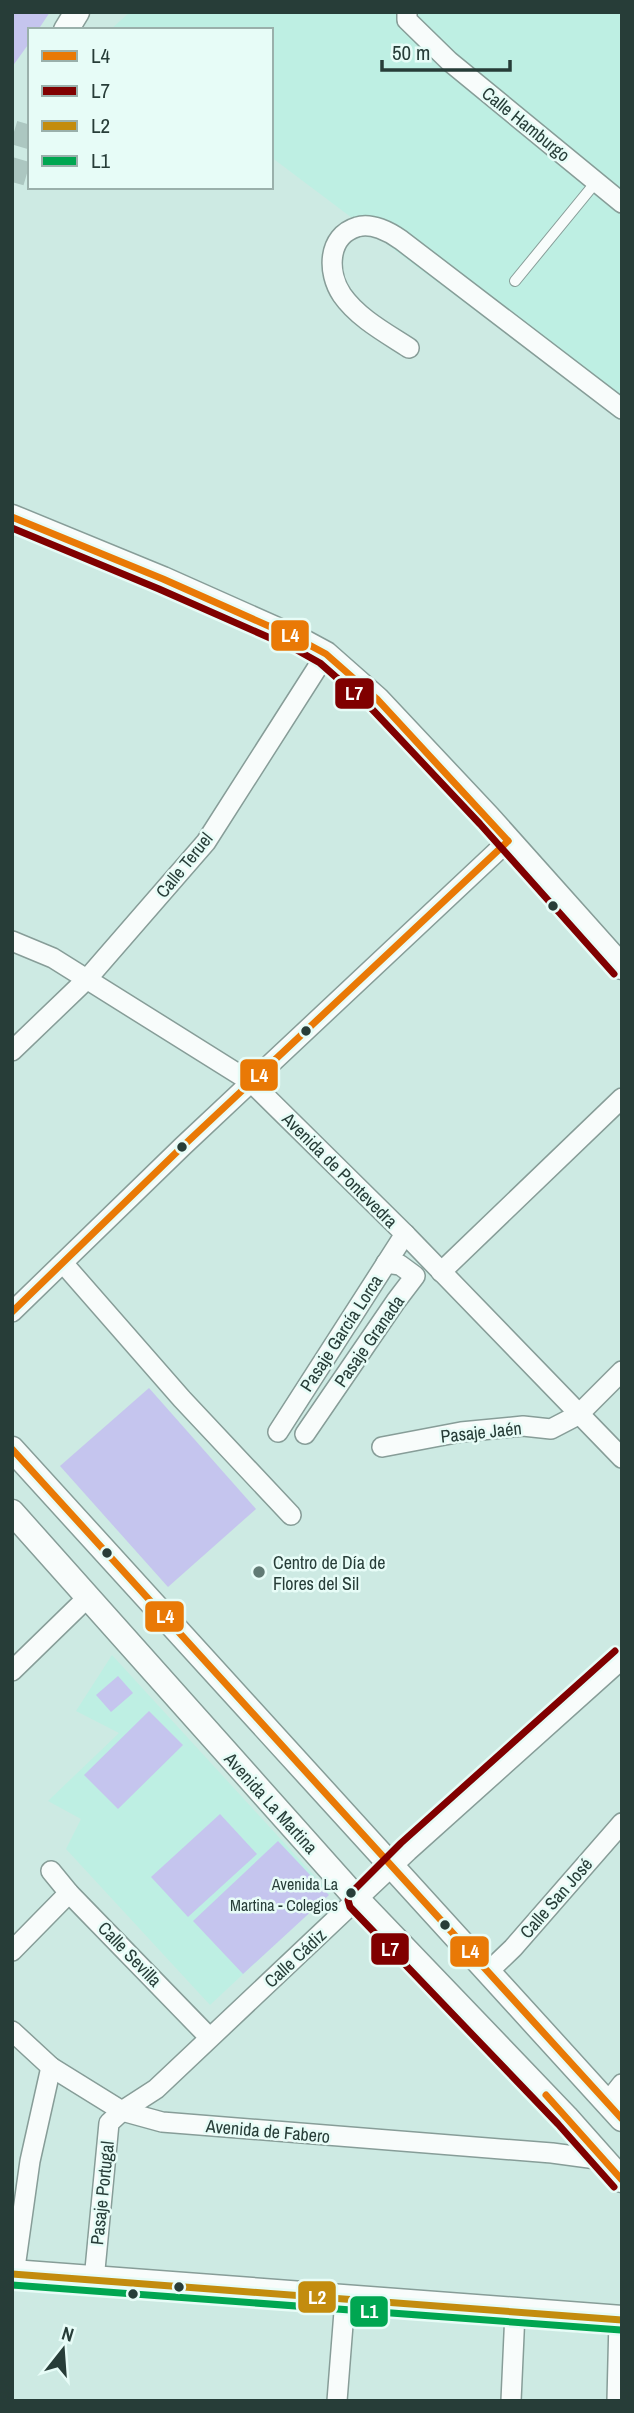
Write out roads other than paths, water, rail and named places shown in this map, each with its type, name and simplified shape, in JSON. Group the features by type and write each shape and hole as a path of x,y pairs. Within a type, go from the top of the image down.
{"main road":[{"path":"13,2275 620,2320"}],"street":[{"path":"67,28 77,12"},
{"name":"Calle Hamburgo","path":"407,12 407,20 449,61 622,203"},
{"path":"409,348 353,309 340,292 332,272 332,251 346,233 358,225 386,229 622,410"},
{"path":"12,517 163,579 326,654 377,699 622,967"},
{"name":"Calle Teruel","path":"12,1051 87,979 206,842 326,654"},
{"path":"12,1312 251,1082 508,841"},
{"name":"Avenida de Pontevedra","path":"12,941 53,958 251,1082 405,1234 622,1458"},
{"path":"441,1272 622,1098"},
{"name":"Pasaje García Lorca","path":"278,1432 405,1234"},
{"path":"63,1263 182,1399 291,1515"},
{"name":"Pasaje Granada","path":"304,1434 415,1276 400,1265 386,1263"},
{"path":"578,1415 622,1371"},
{"name":"Pasaje Jaén","path":"382,1447 461,1432 523,1426 551,1429 578,1415"},
{"path":"12,1449 489,1972 617,2102"},
{"name":"Avenida La Martina","path":"12,1512 358,1900 566,2117 622,2180"},
{"path":"12,1671 88,1598"},
{"name":"Calle Cádiz","path":"122,2112 156,2089 392,1866 622,1660"},
{"name":"Calle San José","path":"489,1972 622,1823"},
{"name":"Calle Sevilla","path":"51,1871 69,1893 209,2037"},
{"path":"12,1951 69,1893"},
{"name":"Avenida de Fabero","path":"12,2031 51,2067 122,2112 162,2122 552,2153 604,2160"},
{"path":"13,2275 30,2161 51,2067"},
{"name":"Pasaje Portugal","path":"94,2280 109,2123 122,2112"},
{"path":"552,2153 568,2128 566,2117"},
{"path":"337,2401 345,2299"},
{"path":"511,2401 515,2312"},
{"path":"617,2401 620,2320"}],"lane":[{"path":"515,281 596,182"}],"tunnel":[{"path":"12,182 28,127"}],"place":[{"name":"Centro de Día de Flores del Sil","path":"259,1572"},
{"name":"Avenida La Martina - Colegios","path":"351,1893"}]}
